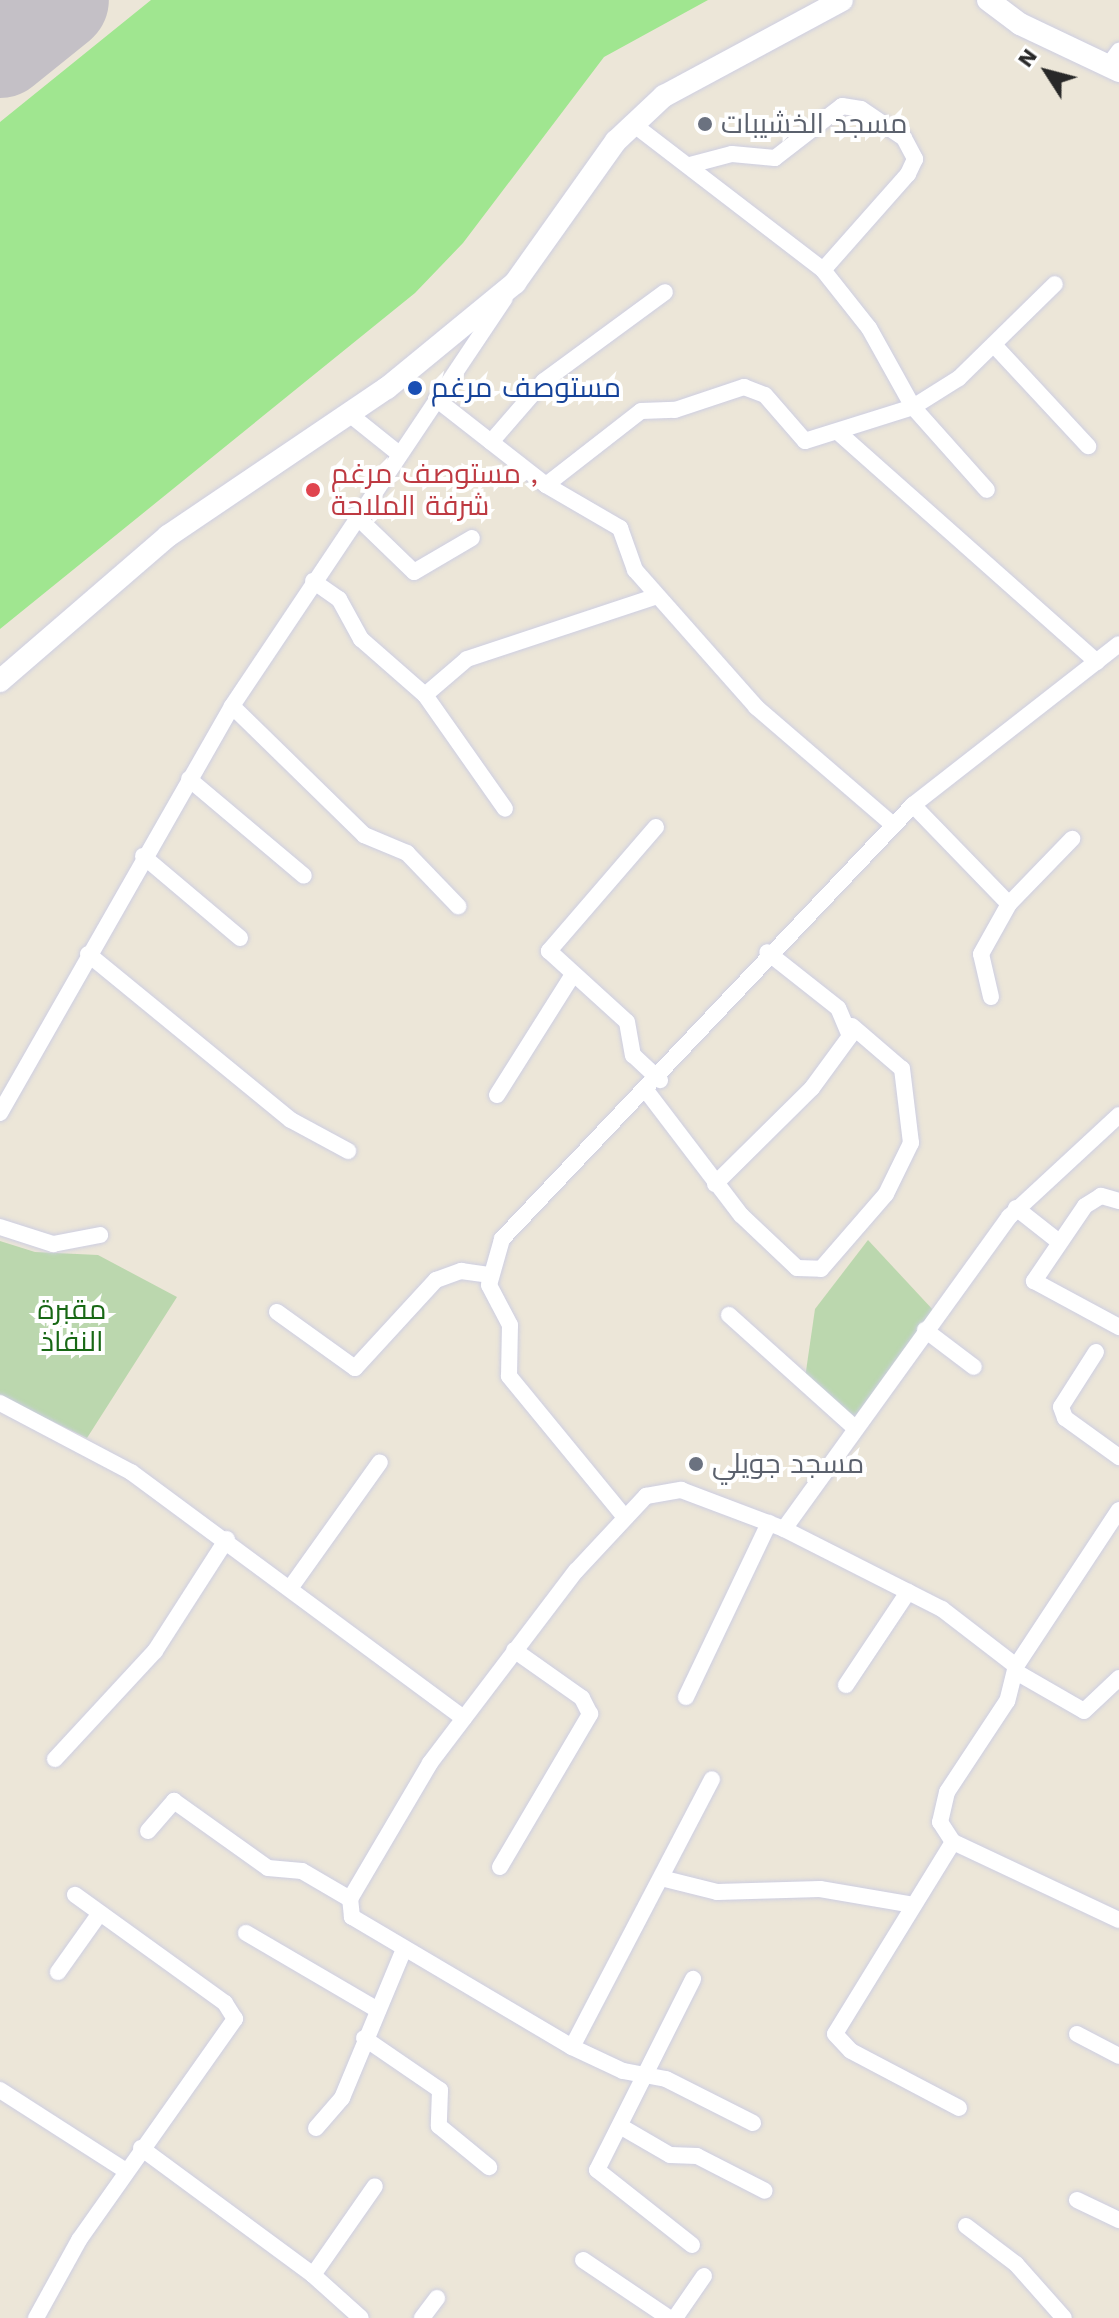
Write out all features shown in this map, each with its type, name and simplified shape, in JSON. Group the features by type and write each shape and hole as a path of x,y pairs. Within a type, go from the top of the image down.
{"main road":[{"path":"0,681 168,536 348,413 515,283 633,124 696,73 842,0"},
{"path":"988,0 1020,24 1115,63"}],"street":[{"path":"690,165 732,154 775,158 842,106 861,109 904,138 915,159 908,174 823,270"},
{"path":"633,124 823,270 869,328 913,407 987,490"},
{"path":"2,1104 232,706 355,515 515,283"},
{"path":"546,485 641,411 675,410 744,387 765,395 805,441 839,433 913,407 995,346 1055,284"},
{"path":"491,442 544,381 665,292"},
{"path":"995,346 1088,446"},
{"path":"436,399 546,485 623,531 627,559 756,707 893,825"},
{"path":"348,413 398,453"},
{"path":"839,433 1097,662"},
{"path":"355,515 414,572 472,538"},
{"path":"313,581 339,599 361,639 425,695 505,809"},
{"path":"425,695 467,659 657,596"},
{"path":"623,1515 517,1391 509,1376 510,1325 489,1275 515,1221 654,1087 767,952 913,805 1119,644"},
{"path":"232,706 364,835 407,853 458,906"},
{"path":"189,779 304,876"},
{"path":"913,805 1009,904"},
{"path":"656,827 551,945 550,958 627,1022 633,1055 715,1184 797,1268 821,1269 886,1194 911,1143 902,1069 767,952"},
{"path":"991,997 981,954 1009,904 1072,839"},
{"path":"143,856 240,938"},
{"path":"88,954 291,1120 348,1151"},
{"path":"497,1095 572,976"},
{"path":"715,1184 812,1088 852,1026"},
{"path":"686,1697 776,1526 855,1428 1016,1208 1119,1115"},
{"path":"1119,1201 1092,1200 1034,1281 1119,1327"},
{"path":"1016,1208 1059,1242"},
{"path":"0,1227 53,1244 100,1235"},
{"path":"277,1312 355,1368 436,1280 461,1271 489,1275"},
{"path":"729,1315 855,1428"},
{"path":"925,1330 974,1367"},
{"path":"1096,1352 1061,1407 1065,1418 1119,1457"},
{"path":"0,1403 70,1435 227,1539 464,1718"},
{"path":"291,1587 380,1462"},
{"path":"753,2123 645,2074 572,2047 352,1917 350,1899 464,1718 514,1650 623,1515 646,1496 681,1490 776,1526 967,1623 1017,1669 1079,1711 1098,1705 1117,1686"},
{"path":"1119,1510 1017,1669 942,1805 940,1822 953,1842 1119,1920"},
{"path":"55,1759 155,1651 227,1539"},
{"path":"846,1685 908,1592"},
{"path":"500,1867 590,1714 582,1698 514,1650"},
{"path":"572,2047 712,1779"},
{"path":"148,1831 174,1801 268,1868 302,1871 350,1899"},
{"path":"953,1842 835,2034 851,2051 959,2108"},
{"path":"661,1878 717,1892 820,1889 914,1905"},
{"path":"36,2318 141,2148 235,2019 225,2003 75,1895"},
{"path":"58,1972 100,1913"},
{"path":"246,1933 376,2009"},
{"path":"316,2128 342,2098 376,2009 404,1949"},
{"path":"692,2245 597,2174 693,1979"},
{"path":"1077,2034 1119,2056"},
{"path":"364,2038 440,2090 439,2126 489,2167"},
{"path":"0,2090 126,2171"},
{"path":"620,2126 670,2155 697,2156 765,2191"},
{"path":"141,2148 313,2275 361,2318"},
{"path":"313,2275 375,2186"},
{"path":"1077,2200 1119,2220"},
{"path":"966,2226 1016,2264 1064,2318"},
{"path":"583,2260 672,2318 704,2276"},
{"path":"422,2318 437,2298"}],"green space":[{"path":"151,0 708,0 604,57 463,243 415,293 0,629 0,122"},
{"path":"868,1240 934,1311 853,1419 805,1378 815,1309"},
{"name":"مقبرة النفاذ","path":"0,1241 35,1252 98,1255 177,1297 87,1438 0,1396"}],"runway":[{"path":"0,46 57,0"}],"place":[{"name":"مسجد الخشيبات","path":"705,124"},
{"name":"مستوصف مرغم","path":"415,388"},
{"name":"مستوصف مرغم , شرفة الملاحة","path":"313,490"},
{"name":"مسجد جويلي","path":"696,1464"}]}
